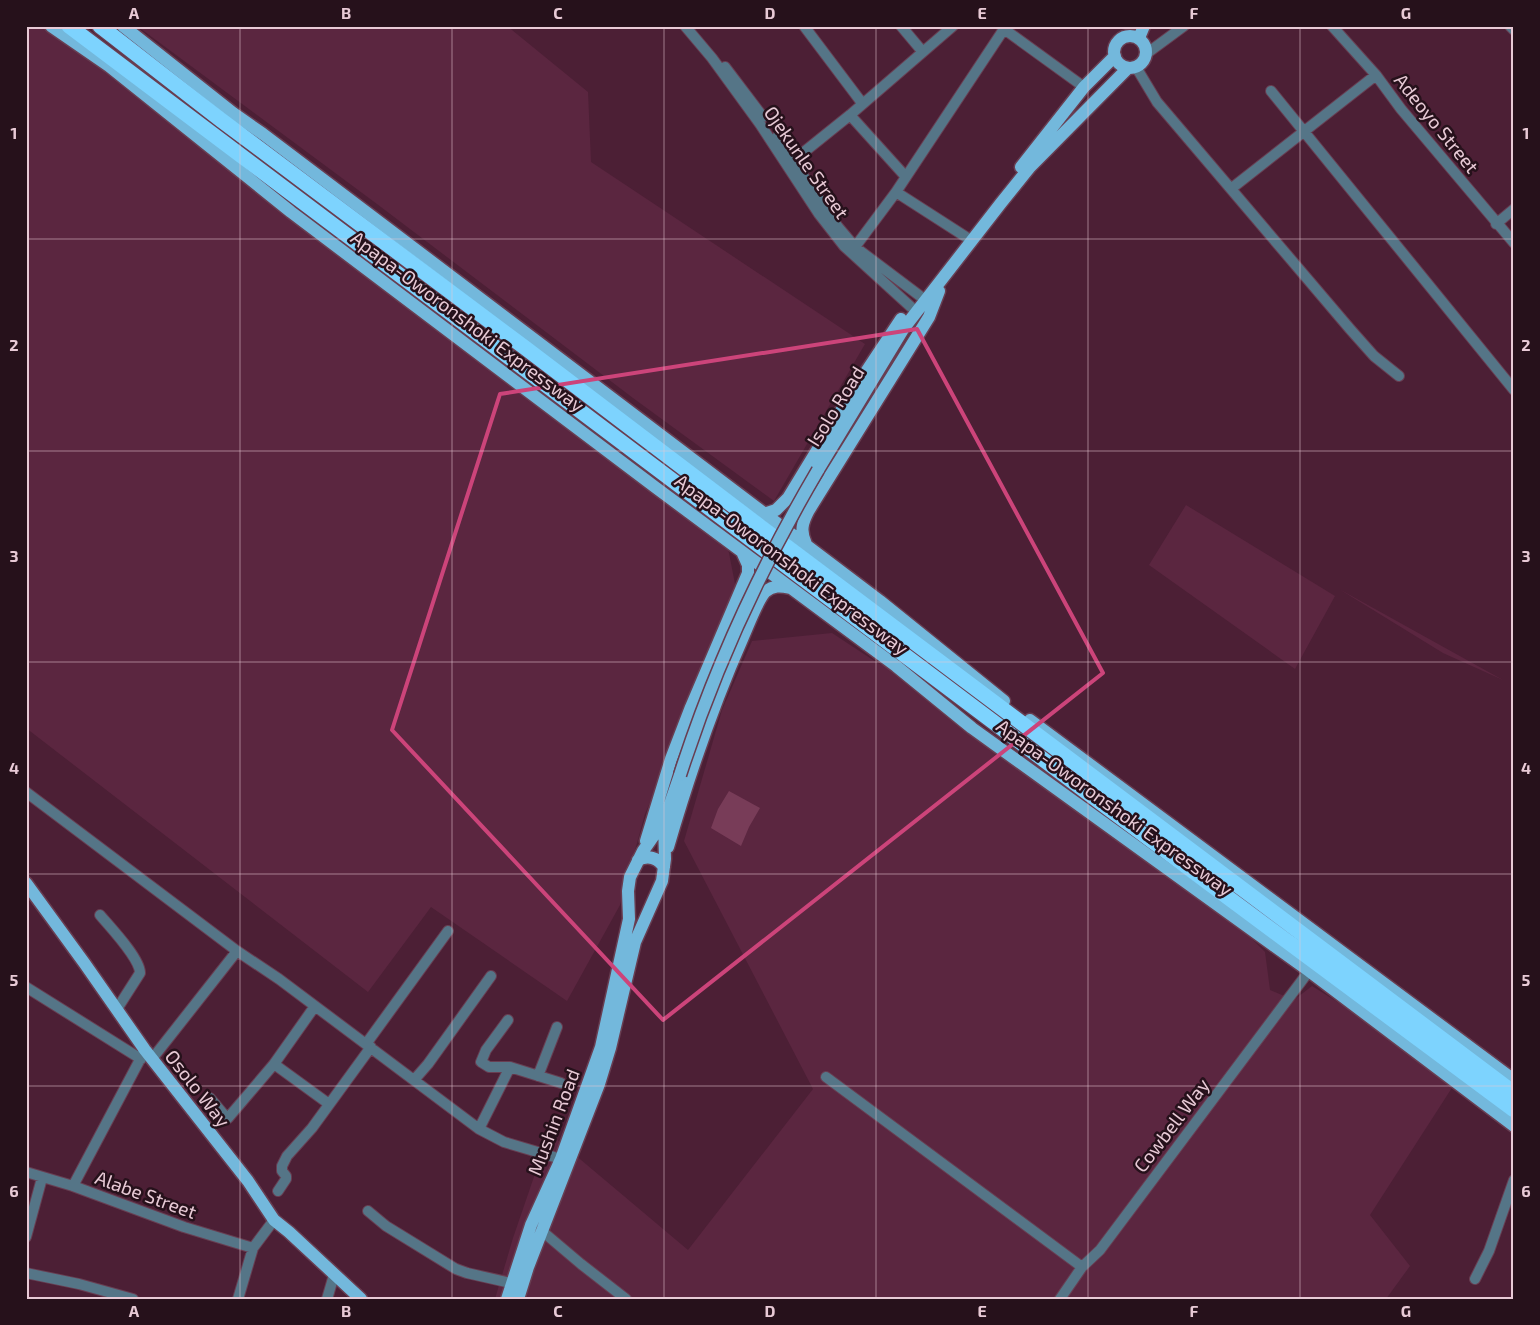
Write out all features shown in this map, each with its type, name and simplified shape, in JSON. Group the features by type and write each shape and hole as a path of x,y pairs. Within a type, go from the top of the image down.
{"highway":[{"name":"Apapa-Oworonshoki Expressway","path":"69,26 1101,803 1514,1110"},
{"name":"Apapa-Oworonshoki Expressway","path":"100,26 221,120 524,346 778,540 1514,1093"}],"main road":[{"name":"Apapa-Oworonshoki Expressway","path":"51,26 109,66 291,212 896,666 972,728 1309,971 1514,1126"},
{"name":"Apapa-Oworonshoki Expressway","path":"127,27 232,113 263,134 806,544 1023,715 1514,1080"},
{"path":"1135,32 1145,45 1146,54 1143,62 1132,67 1120,64 1115,56 1118,42 1135,32"},
{"path":"764,514 776,510 788,498 893,329 1084,87 1115,56"},
{"name":"Isolo Road","path":"664,820 698,719 754,588 792,514 904,328 1030,167 1132,67"},
{"path":"806,544 801,534 801,529 809,510 929,317 945,276"},
{"path":"904,328 920,296"},
{"path":"625,958 630,919 630,877 640,856 671,759 708,664 748,573 748,565 741,551"},
{"path":"664,863 710,717 752,618 764,595 770,589 781,586 792,589"},
{"path":"640,856 664,820"},
{"path":"625,958 662,881 664,820"},
{"path":"640,856 649,857 664,863"},
{"name":"Osolo Way","path":"26,883 117,1009 146,1056 248,1181 274,1220 361,1299"},
{"path":"629,900 640,907 653,902"},
{"name":"Mushin Road","path":"507,1299 532,1225 561,1159 601,1047 625,958"},
{"name":"Mushin Road","path":"518,1299 528,1267 599,1084 610,1048 625,958"}],"street":[{"name":"Ojekunle Street","path":"686,26 855,247 920,296"},
{"name":"Ojekunle Street","path":"693,26 743,89 790,163 819,214 844,246 911,307"},
{"path":"804,26 862,104"},
{"path":"901,26 922,52"},
{"path":"790,163 850,115 953,26"},
{"path":"1146,54 1184,26"},
{"name":"Adeoyo Street","path":"1332,26 1376,75 1401,109 1496,224 1514,243"},
{"path":"1510,26 1514,30"},
{"path":"855,247 896,192 1003,28 1084,87"},
{"path":"1132,67 1157,102 1374,356 1399,376"},
{"path":"1232,188 1376,75"},
{"path":"1271,91 1513,388"},
{"path":"850,115 906,177"},
{"path":"896,192 966,237"},
{"path":"1496,224 1514,210"},
{"path":"26,792 237,951 315,1006 479,1129 504,1142 561,1159"},
{"path":"100,915 140,968 140,973 117,1009"},
{"path":"278,1191 286,1179 282,1166 287,1156 312,1128 448,932"},
{"path":"73,1186 104,1125 146,1056 237,951"},
{"name":"Cowbell Way","path":"1060,1299 1082,1267 1095,1256 1309,971"},
{"path":"414,1080 491,976"},
{"path":"26,1000 29,989 146,1056"},
{"path":"210,1098 228,1118 274,1064 315,1006"},
{"path":"508,1020 486,1050 481,1062 489,1067 510,1067 562,1083"},
{"path":"538,1076 557,1027"},
{"path":"274,1064 329,1104"},
{"path":"479,1129 510,1067"},
{"path":"826,1077 1082,1267"},
{"name":"Alabe Street","path":"26,1172 73,1186 184,1228 253,1248"},
{"path":"26,1236 42,1178"},
{"path":"1475,1279 1489,1251 1514,1180"},
{"path":"368,1212 392,1230 456,1269 511,1283"},
{"path":"238,1299 253,1248 274,1220"},
{"path":"542,1231 626,1299"},
{"path":"26,1273 79,1284 133,1299"},
{"path":"326,1299 334,1275"}],"highlighted area":[{"path":"917,329 1103,673 663,1020 392,730 500,394"}],"shaded area":[{"path":"26,26 44,26 92,63 107,66 728,548 736,589 674,748 645,814 620,905 567,1001 431,907 368,992 26,728"},
{"path":"137,26 507,26 588,92 591,162 865,344 774,501 633,398 377,204"},
{"path":"1186,505 1335,596 1295,669 1149,565"},
{"path":"1339,589 1503,680 1443,653"},
{"path":"832,633 876,662 908,677 1196,883 1265,952 1270,990 1294,1000 1312,986 1457,1080 1370,1215 1410,1266 1386,1299 495,1299 513,1238 549,1133 688,1250 813,1089 684,841 722,710 752,641"},
{"path":"729,791 760,808 741,846 711,828 718,809"}]}
